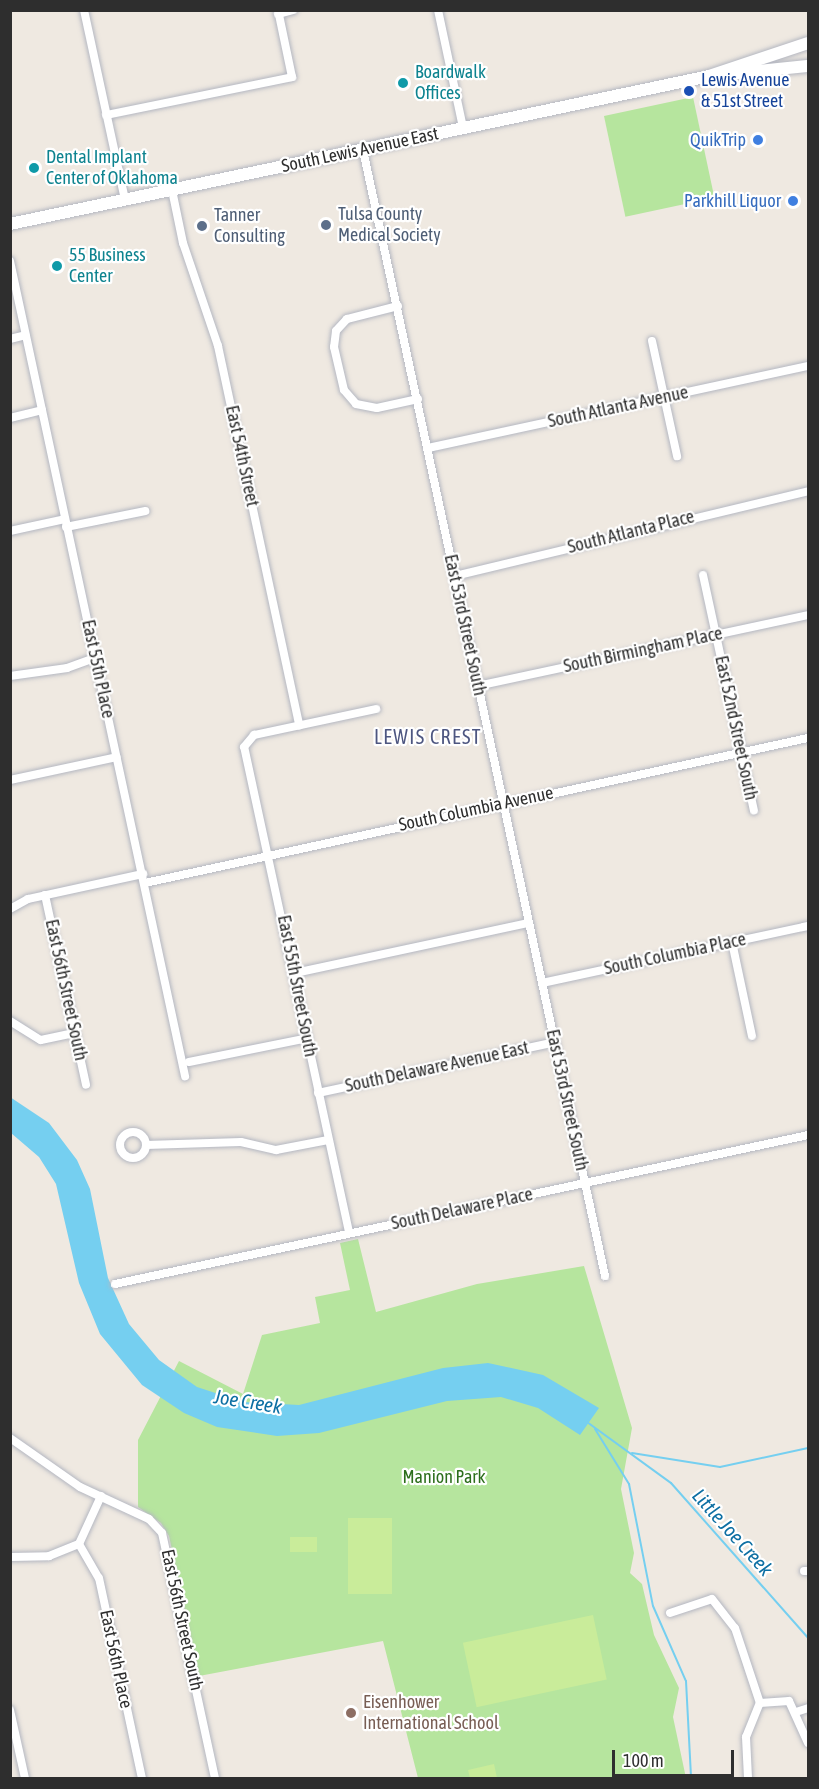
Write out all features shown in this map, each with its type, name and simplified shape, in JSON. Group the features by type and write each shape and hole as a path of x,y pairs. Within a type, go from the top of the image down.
{"main road":[{"name":"South Lewis Avenue East","path":"10,224 709,76 750,59 808,43"},
{"path":"734,77 749,66 750,59"},
{"name":"South Lewis Avenue East","path":"709,76 734,77 808,66"}],"street":[{"path":"84,10 125,200"},
{"path":"106,115 292,77 278,12 293,10"},
{"path":"438,10 463,128"},
{"name":"East 53rd Street South","path":"363,150 605,1276"},
{"name":"East 54th Street","path":"172,190 186,253 218,346 299,725"},
{"name":"East 55th Place","path":"10,261 185,1076"},
{"path":"398,306 356,315 340,324 334,347 344,390 356,404 377,408 418,399"},
{"path":"10,339 26,335"},
{"path":"652,341 677,456"},
{"name":"South Atlanta Avenue","path":"428,448 808,366"},
{"path":"10,418 42,411"},
{"name":"South Atlanta Place","path":"454,576 808,491"},
{"path":"10,531 145,511"},
{"name":"East 52nd Street South","path":"703,575 754,811"},
{"name":"South Birmingham Place","path":"477,686 808,615"},
{"path":"10,676 95,658"},
{"path":"299,725 376,709"},
{"name":"East 55th Street South","path":"299,725 245,741 349,1232"},
{"name":"South Columbia Avenue","path":"145,883 268,854 808,738"},
{"path":"10,780 117,757"},
{"path":"10,909 45,895 143,874"},
{"name":"East 56th Street South","path":"45,895 86,1085"},
{"path":"295,973 529,923"},
{"name":"South Columbia Place","path":"542,983 808,926"},
{"path":"732,942 752,1036"},
{"path":"10,1021 41,1040 75,1033"},
{"path":"189,1062 308,1038"},
{"name":"South Delaware Avenue East","path":"318,1093 555,1042"},
{"name":"South Delaware Place","path":"115,1284 808,1135"},
{"path":"146,1145 235,1142 276,1150 328,1140"},
{"path":"10,1438 68,1480 101,1496 79,1544 49,1556 10,1557"},
{"name":"East 56th Street South","path":"101,1496 149,1519 162,1533 215,1779"},
{"name":"East 56th Place","path":"79,1544 99,1578 142,1779"},
{"path":"670,1613 712,1599 730,1617 760,1703 746,1737 748,1779"},
{"path":"760,1703 784,1699 796,1712 808,1743"},
{"path":"796,1712 808,1708"},
{"path":"10,1710 25,1779"}],"green space":[{"path":"693,97 714,198 625,217 604,116"},
{"name":"Manion Park","path":"358,1239 376,1312 477,1284 584,1266 632,1428 621,1489 634,1553 630,1573 642,1584 654,1635 679,1688 673,1717 686,1778 418,1778 383,1641 199,1676 169,1536 161,1523 138,1507 138,1440 179,1361 243,1394 262,1335 320,1323 315,1297 350,1290 340,1243"},
{"path":"348,1518 392,1518 392,1594 348,1594"},
{"path":"290,1537 317,1537 317,1552 290,1552"},
{"path":"593,1615 607,1680 477,1707 463,1643"},
{"path":"494,1764 497,1778 470,1778 468,1770"}],"water":[{"name":"Joe Creek","path":"10,1097 49,1123 77,1160 90,1189 108,1278 129,1324 159,1360 197,1387 243,1402 299,1405 443,1368 488,1363 543,1375 599,1408 580,1435 538,1408 501,1397 447,1401 319,1433 277,1436 217,1427 184,1413 142,1385 100,1334 79,1283 56,1184 39,1157 11,1133"}],"waterway":[{"name":"Little Joe Creek","path":"587,1422 671,1483 808,1638"},
{"path":"595,1429 629,1484 653,1606 686,1681 691,1778"},
{"path":"632,1453 720,1467 808,1448"}],"place":[{"name":"Boardwalk Offices","path":"403,83"},
{"name":"Lewis Avenue & 51st Street","path":"689,91"},
{"name":"QuikTrip","path":"758,140"},
{"name":"Dental Implant Center of Oklahoma","path":"34,168"},
{"name":"Parkhill Liquor","path":"793,201"},
{"name":"Tulsa County Medical Society","path":"326,225"},
{"name":"Tanner Consulting","path":"202,226"},
{"name":"55 Business Center","path":"57,266"},
{"name":"Eisenhower International School","path":"351,1713"}],"district":[{"name":"LEWIS CREST","path":"428,736"}]}
